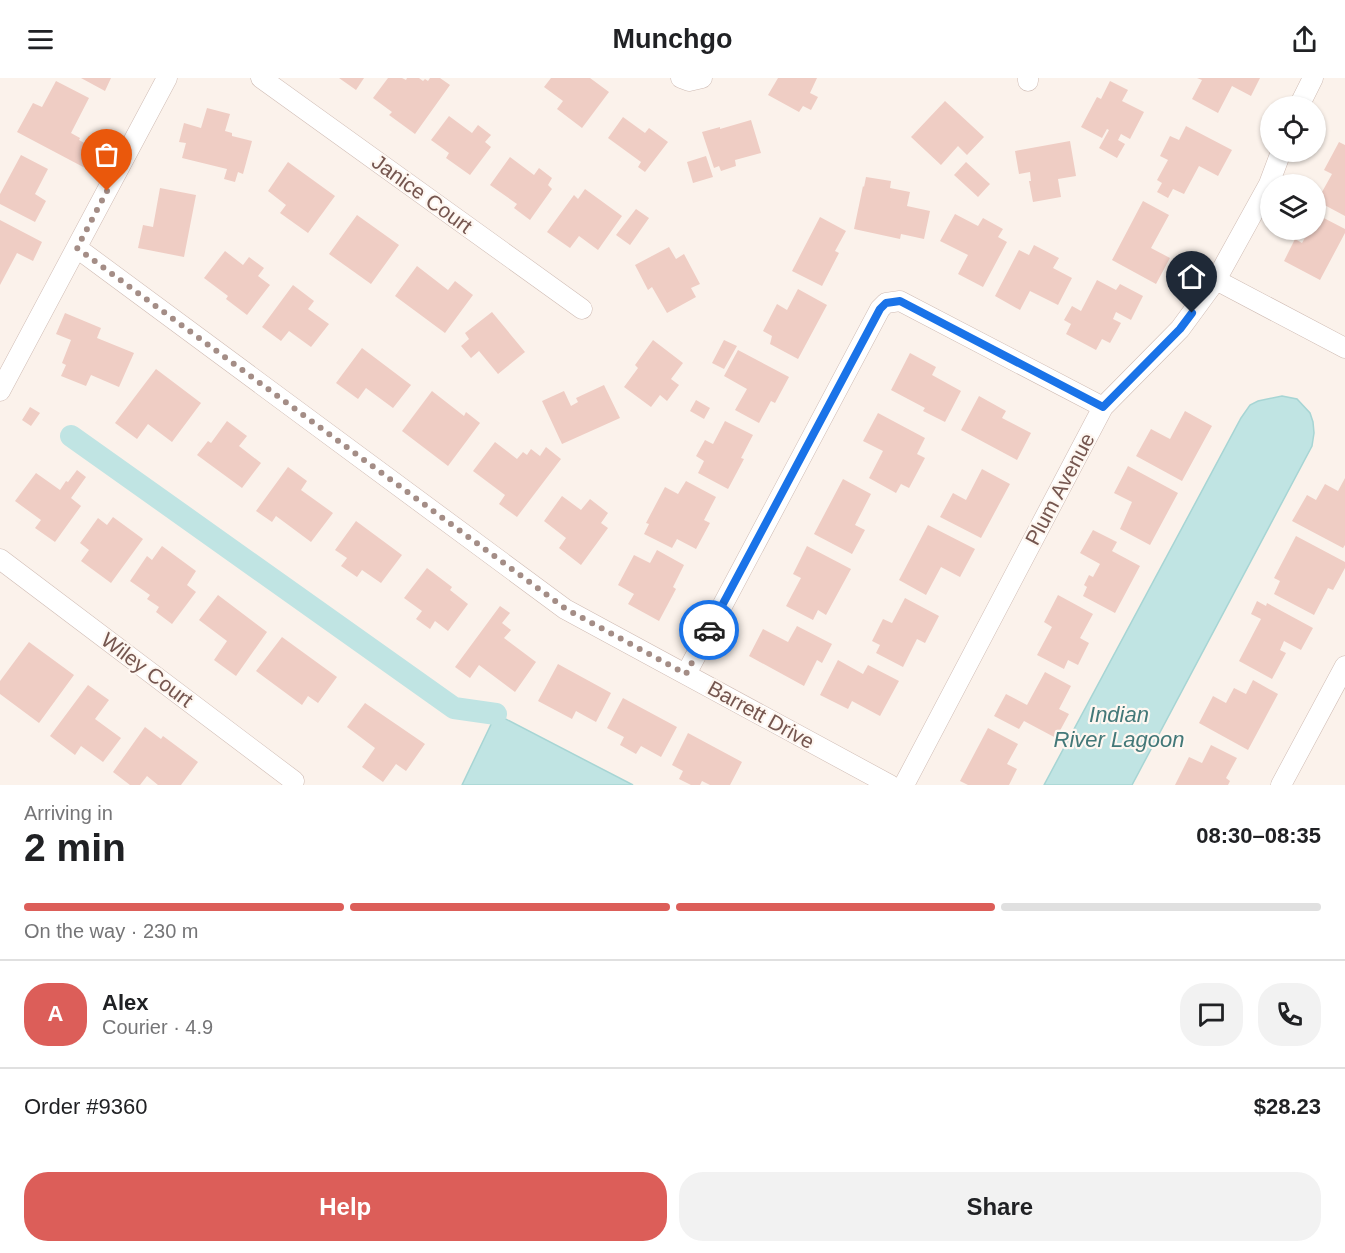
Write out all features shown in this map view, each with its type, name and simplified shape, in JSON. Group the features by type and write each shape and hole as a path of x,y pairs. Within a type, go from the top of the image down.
{"street":[{"path":"0,391 167,78"},
{"name":"Janice Court","path":"261,78 582,309"},
{"path":"681,78 689,81 702,78"},
{"path":"1304,96 1313,78"},
{"name":"Plum Avenue","path":"904,785 1103,407 1180,329 1216,280 1269,184 1277,162"},
{"name":"Barrett Drive","path":"77,248 566,609 890,785"},
{"path":"1216,280 1345,348"},
{"path":"686,674 880,309 886,303 900,301 1103,407"},
{"name":"Wiley Court","path":"0,559 294,781"},
{"path":"1281,785 1345,666"}],"water":[{"name":"Indian River Lagoon","path":"1282,396 1297,399 1310,413 1314,433 1312,446 1132,785 1044,785 1241,418 1250,405"},
{"path":"496,714 633,785 462,785"}],"building":[{"path":"81,78 111,78 105,91"},
{"path":"339,78 364,78 356,90"},
{"path":"388,78 406,80 407,78 419,78 428,81 430,78 440,78 450,85 415,134 389,115 392,112 373,98"},
{"path":"551,78 590,78 609,92 582,128 557,109 563,101 544,87"},
{"path":"778,78 817,78 810,93 818,97 811,110 803,106 799,112 768,95"},
{"path":"1197,78 1260,78 1251,96 1232,86 1218,113 1192,99 1202,80"},
{"path":"56,81 89,98 71,133 97,150 87,169 17,132 33,103 42,107"},
{"path":"1110,81 1128,90 1122,101 1144,112 1130,139 1121,134 1118,140 1125,144 1117,158 1099,148 1109,130 1107,129 1102,138 1081,127 1097,97 1101,99"},
{"path":"945,101 984,137 967,155 958,146 941,165 911,137"},
{"path":"207,108 230,114 225,131 232,133 232,136 252,141 243,174 238,172 235,182 224,179 227,169 182,158 186,143 179,142 184,123 201,128"},
{"path":"449,116 472,133 478,125 491,135 485,142 491,147 470,175 446,158 449,153 431,140"},
{"path":"623,117 645,133 649,128 668,142 645,172 638,167 641,162 608,138"},
{"path":"751,120 761,153 735,160 736,166 721,171 719,166 714,168 702,132"},
{"path":"1186,126 1232,150 1218,176 1199,166 1184,194 1173,189 1168,198 1157,192 1162,183 1157,180 1168,160 1160,156 1170,136 1179,140"},
{"path":"1070,141 1076,176 1058,179 1061,197 1033,202 1029,181 1031,181 1030,172 1019,174 1015,151"},
{"path":"1339,142 1345,145 1345,216 1326,206 1326,185 1332,174 1324,170"},
{"path":"21,155 48,169 35,194 46,201 35,222 0,204 0,194"},
{"path":"706,156 713,177 693,183 687,162"},
{"path":"510,157 534,175 539,168 552,178 548,185 552,189 530,220 514,208 517,204 490,185"},
{"path":"288,162 335,196 308,233 280,213 286,205 268,191"},
{"path":"966,162 990,184 978,197 954,175"},
{"path":"866,177 891,181 890,188 910,192 907,206 930,211 924,239 901,234 900,239 854,229"},
{"path":"160,188 196,195 184,257 138,248 143,225 153,227"},
{"path":"585,189 622,216 598,250 579,236 570,248 547,232 574,195 578,199"},
{"path":"1143,201 1169,215 1151,248 1170,258 1156,284 1112,260"},
{"path":"636,209 649,218 630,245 616,235"},
{"path":"955,214 978,226 983,218 1003,229 998,237 1007,242 983,287 958,274 968,255 940,241"},
{"path":"357,215 399,245 371,284 329,254"},
{"path":"820,217 846,231 835,251 839,253 822,286 792,271"},
{"path":"1326,219 1345,229 1320,280 1284,261 1294,240 1302,243 1304,240 1326,240"},
{"path":"0,220 42,242 33,261 17,253 0,285"},
{"path":"1034,245 1059,258 1053,268 1072,278 1058,305 1030,291 1020,310 995,296 1019,250 1029,255"},
{"path":"669,247 676,259 684,254 700,284 691,288 696,297 667,313 652,287 648,290 635,265"},
{"path":"225,251 243,265 249,257 264,268 258,276 270,285 247,315 226,299 228,296 204,278"},
{"path":"417,266 448,290 455,281 473,295 445,333 395,296"},
{"path":"1097,280 1116,290 1120,284 1143,296 1131,320 1116,312 1113,319 1121,323 1110,343 1102,339 1096,350 1066,334 1071,324 1064,320 1072,306 1081,311"},
{"path":"293,285 314,301 308,309 329,324 311,347 289,331 281,341 262,327"},
{"path":"798,289 827,305 798,359 770,344 772,336 763,331 777,304 787,310"},
{"path":"492,312 525,352 498,374 479,351 471,358 461,346 469,339 465,333"},
{"path":"65,313 101,328 97,338 134,353 119,387 91,375 86,386 61,376 66,365 62,363 71,340 56,334"},
{"path":"653,340 683,363 671,379 679,385 667,401 660,395 651,407 624,387 638,368 635,365"},
{"path":"724,340 737,346 724,369 712,363"},
{"path":"362,348 411,385 393,408 366,388 358,399 336,383"},
{"path":"738,350 789,377 775,403 771,401 759,423 735,410 747,389 724,376"},
{"path":"910,353 936,367 932,375 961,391 945,422 923,411 925,408 891,390"},
{"path":"156,369 201,403 172,442 148,424 137,439 115,423"},
{"path":"604,385 620,418 562,444 542,401 564,391 571,406 578,402 576,398"},
{"path":"432,391 464,416 466,412 480,423 448,466 402,431"},
{"path":"979,396 1006,411 1002,418 1031,433 1017,460 961,430"},
{"path":"696,400 710,408 704,419 690,411"},
{"path":"30,407 40,413 31,426 22,420"},
{"path":"1185,411 1212,426 1182,481 1136,456 1151,429 1170,439"},
{"path":"878,413 925,438 917,454 925,458 909,488 901,484 896,493 869,478 883,451 863,441"},
{"path":"227,421 247,436 239,446 261,463 242,488 197,455 208,441 211,443"},
{"path":"725,421 753,435 741,458 744,459 728,489 698,473 704,461 696,456 705,440 713,444"},
{"path":"495,442 517,459 523,452 527,455 531,449 540,456 546,447 561,459 517,517 499,504 505,495 473,471"},
{"path":"1128,466 1178,493 1150,545 1120,529 1132,502 1114,493"},
{"path":"288,467 307,481 301,490 333,513 311,542 276,516 272,522 256,511"},
{"path":"982,469 1010,484 981,538 940,517 953,493 966,500"},
{"path":"77,470 86,477 71,498 81,506 55,542 35,528 41,520 15,501 36,473 60,490"},
{"path":"1345,478 1345,545 1343,548 1292,521 1307,495 1316,500 1325,484 1338,491"},
{"path":"843,479 871,494 855,525 865,530 852,554 814,534"},
{"path":"686,481 716,497 704,520 710,523 696,549 677,539 672,548 644,534 649,524 646,523 665,487 678,494"},
{"path":"562,496 581,510 590,499 608,513 601,523 608,528 581,565 559,548 566,538 544,521"},
{"path":"113,517 143,539 111,583 81,561 89,550 80,543 98,518 107,525"},
{"path":"356,521 402,555 381,583 362,570 357,577 341,566 347,558 335,550"},
{"path":"928,525 975,549 960,577 941,567 926,595 899,580"},
{"path":"1093,530 1117,542 1112,551 1140,566 1115,613 1083,596 1087,587 1084,585 1089,575 1093,577 1100,564 1080,553"},
{"path":"1296,536 1345,562 1345,568 1333,590 1328,588 1314,615 1274,594 1280,581 1274,578"},
{"path":"162,546 196,571 187,585 196,592 172,624 156,612 159,607 147,599 150,595 130,581 147,556 152,560"},
{"path":"807,546 851,569 826,615 818,610 813,620 786,606 801,578 793,574"},
{"path":"657,550 684,565 673,587 676,589 659,621 628,604 634,594 618,585 634,555 650,563"},
{"path":"427,568 452,587 450,590 468,604 448,631 435,621 430,629 416,619 422,611 404,598"},
{"path":"218,595 267,632 236,676 214,660 227,641 199,620"},
{"path":"1058,595 1093,614 1080,638 1089,643 1078,665 1068,660 1064,669 1037,655 1052,627 1044,622"},
{"path":"905,598 939,616 925,643 917,639 903,667 876,653 880,645 872,641 883,619 892,623"},
{"path":"1257,601 1266,606 1267,603 1313,628 1301,650 1284,641 1280,650 1286,653 1272,679 1239,661 1261,619 1251,614"},
{"path":"500,606 510,613 502,623 511,630 504,638 536,662 515,692 479,665 470,678 455,667"},
{"path":"797,626 832,644 822,663 817,660 804,686 749,656 763,629 788,642"},
{"path":"282,637 337,677 318,703 308,696 302,705 256,671"},
{"path":"29,642 74,675 39,723 0,694 0,681"},
{"path":"838,660 863,674 868,665 899,681 880,716 852,701 848,709 820,695"},
{"path":"558,664 611,693 596,722 576,711 572,719 538,701"},
{"path":"1045,672 1071,686 1059,709 1069,714 1056,738 1024,721 1019,729 994,716 1006,694 1027,705"},
{"path":"1253,680 1278,694 1248,750 1199,723 1213,696 1226,703 1234,688 1246,694"},
{"path":"88,685 109,700 95,719 121,738 103,762 81,746 75,755 50,736"},
{"path":"623,698 677,727 661,757 641,746 636,754 620,745 624,737 607,728"},
{"path":"365,703 425,744 406,771 396,764 383,782 362,767 375,748 347,727"},
{"path":"145,727 161,739 163,736 198,762 181,785 158,785 147,776 140,785 130,785 113,772"},
{"path":"988,728 1018,744 1007,764 1017,769 1009,785 968,785 960,781"},
{"path":"688,733 742,762 730,785 710,785 702,781 700,785 691,785 679,779 683,771 672,765"},
{"path":"1211,745 1237,758 1226,778 1230,781 1228,785 1175,785 1189,757 1202,763"}],"waterway":[{"path":"71,436 454,708 496,714"}],"way so far":[{"path":"107,191 77,248 566,609 686,674 709,630"}],"route":[{"path":"709,630 880,309 886,303 900,301 1103,407 1180,329 1192,313"}]}
